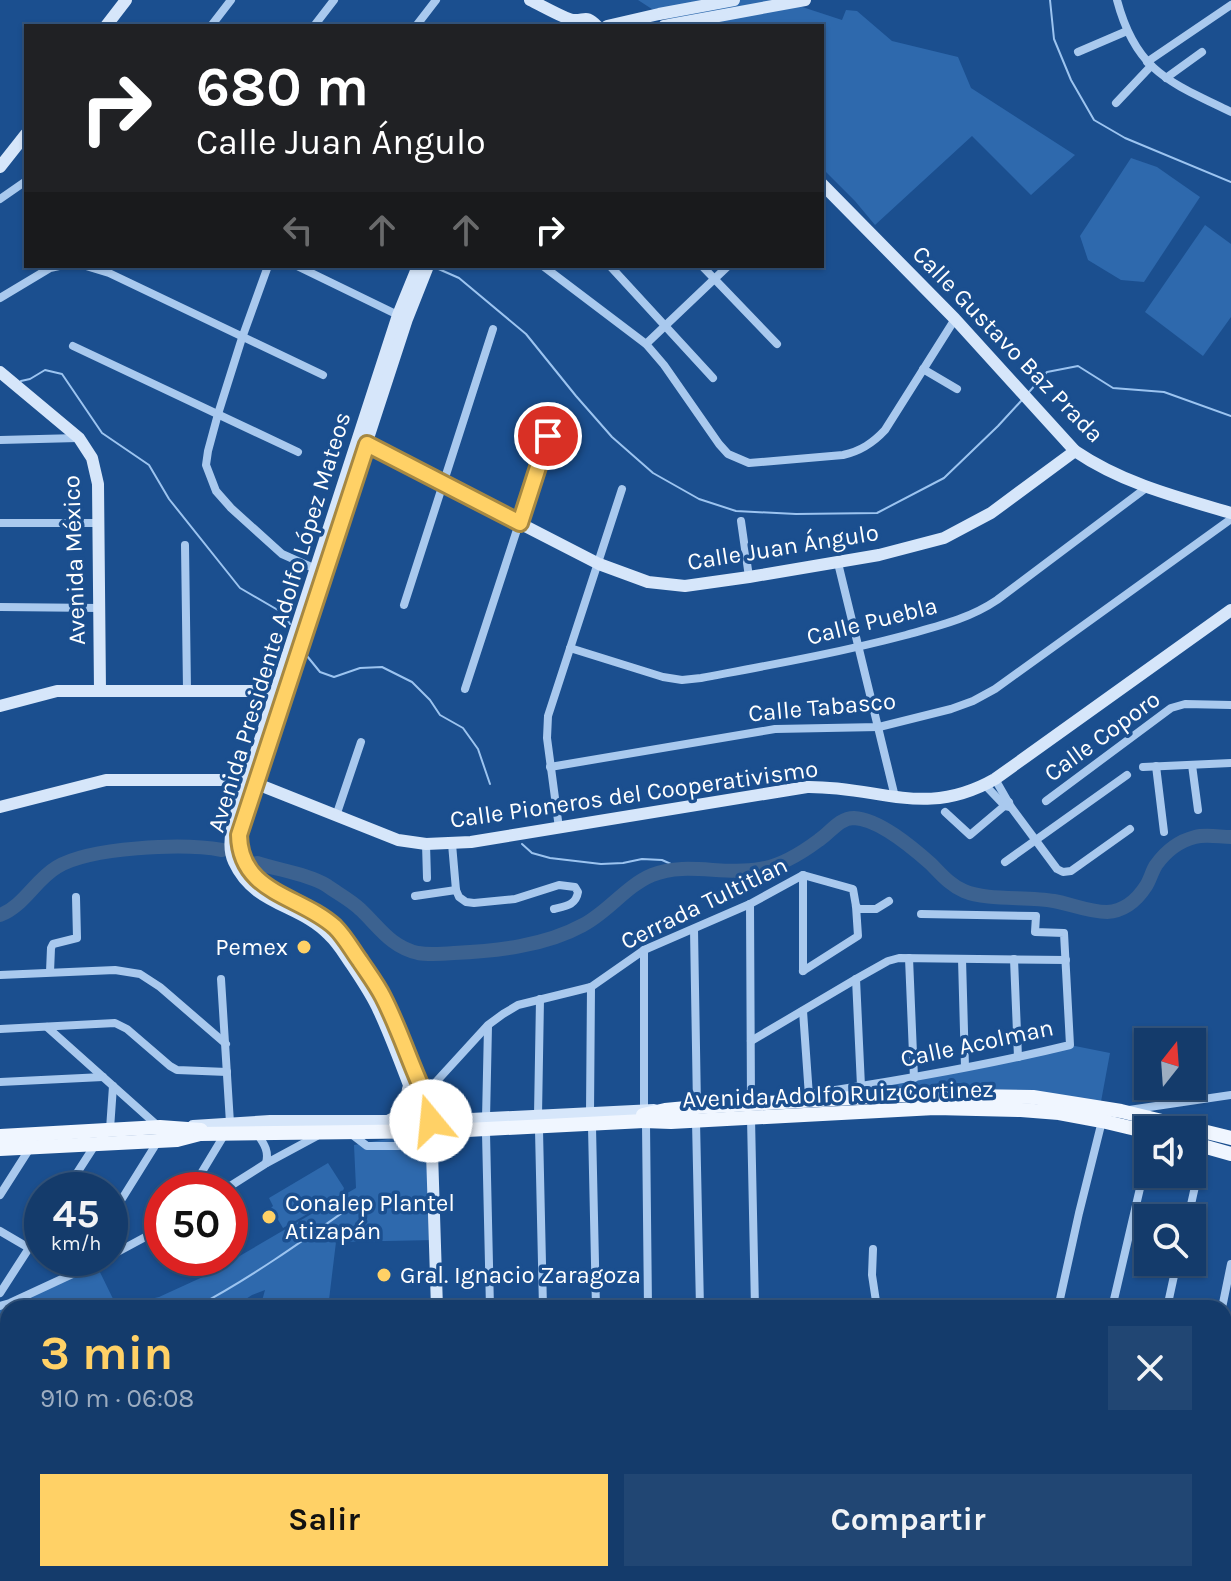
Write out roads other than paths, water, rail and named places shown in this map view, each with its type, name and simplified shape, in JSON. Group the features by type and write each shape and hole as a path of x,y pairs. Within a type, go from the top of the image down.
{"main road":[{"name":"Avenida Adolfo Ruiz Cortinez","path":"751,1111 809,1098 905,1095 1121,1111 1134,1118"},
{"name":"Avenida Adolfo Ruiz Cortinez","path":"0,1149 95,1145 177,1133 448,1131 751,1111 1032,1104 1059,1113 1134,1125"},
{"name":"Avenida Adolfo Ruiz Cortinez","path":"0,1136 110,1129 159,1134"},
{"name":"Avenida Adolfo Ruiz Cortinez","path":"1206,1135 1231,1138"},
{"path":"1206,1147 1231,1154"}],"street":[{"path":"108,24 126,0"},
{"path":"213,24 231,0"},
{"path":"316,24 334,0"},
{"path":"418,24 436,0"},
{"path":"530,0 570,23 582,18 595,24"},
{"path":"666,23 734,0"},
{"path":"666,23 768,3 805,0"},
{"path":"1117,0 1127,31 1149,64 1184,90 1229,109"},
{"path":"1116,103 1149,64 1231,5"},
{"path":"1078,52 1127,31"},
{"path":"1166,78 1202,52"},
{"path":"0,167 24,137"},
{"path":"0,199 24,182"},
{"name":"Calle Gustavo Baz Prada","path":"824,186 955,319 1075,451 1146,488 1231,516"},
{"path":"0,298 50,268"},
{"path":"93,268 323,375"},
{"path":"267,268 218,414 206,465 216,491 231,508 282,554 321,570"},
{"path":"301,268 402,317"},
{"name":"Avenida Presidente Adolfo López Mateos","path":"417,268 321,570 231,833 230,845 235,865 261,895 315,923 331,937 372,997 418,1108 427,1111"},
{"name":"Avenida Presidente Adolfo López Mateos","path":"402,317 427,268"},
{"path":"549,268 646,344 719,444 728,454 749,463 843,455 875,441 955,319"},
{"path":"612,268 713,378"},
{"path":"704,268 777,344"},
{"path":"646,344 726,268"},
{"path":"404,605 493,329"},
{"path":"73,346 298,452"},
{"path":"923,369 957,389"},
{"name":"Avenida México","path":"9,379 79,438 96,470 100,691"},
{"path":"465,689 557,407"},
{"path":"0,440 79,438"},
{"name":"Calle Juan Ángulo","path":"363,442 599,564 648,582 685,586 838,563 944,538 991,513 1075,451"},
{"name":"Calle Puebla","path":"570,648 682,680 860,647 961,620 979,612 1146,488"},
{"path":"559,828 547,738 548,716 622,489"},
{"name":"Calle Tabasco","path":"550,767 775,729 879,727 973,701 995,689 1231,516"},
{"path":"741,521 749,577"},
{"path":"0,523 99,523"},
{"path":"185,545 187,690"},
{"path":"838,563 895,797"},
{"path":"0,607 100,608"},
{"name":"Calle Pioneros del Cooperativismo","path":"0,807 106,780 251,781 398,840 452,844 807,787 843,788 919,800 959,796 990,782 1231,610"},
{"path":"0,706 57,691 281,691"},
{"name":"Calle Coporo","path":"1046,801 1171,708 1185,704 1231,705"},
{"path":"336,816 361,742"},
{"path":"1143,767 1231,763"},
{"path":"1192,765 1198,810"},
{"path":"1156,766 1164,832"},
{"path":"1005,862 1127,775"},
{"name":"Avenida Presidente Adolfo López Mateos","path":"251,781 239,835 247,865 267,888 314,912 343,936 382,995 427,1111 437,1300"},
{"path":"990,782 1057,869 1063,872 1071,871 1130,829"},
{"path":"945,812 970,835 1008,805"},
{"path":"426,844 427,878"},
{"path":"452,844 456,890 466,902 515,899 559,885 575,887 577,898 572,904 554,909"},
{"path":"803,875 803,971 858,936 856,906"},
{"name":"Cerrada Tultitlan","path":"427,1111 488,1025 518,1005 591,987 644,950 750,904 803,875 853,889 856,906"},
{"path":"415,896 456,890"},
{"path":"50,972 53,944 77,938 76,897"},
{"path":"857,919 889,901"},
{"path":"750,904 755,1300"},
{"path":"856,906 859,909 876,909"},
{"path":"751,1041 888,961 899,958 1066,960 1064,933 1035,932 1036,916 921,914"},
{"path":"694,929 700,1300"},
{"path":"644,950 648,1300"},
{"path":"909,958 914,1078"},
{"path":"962,959 965,1067"},
{"path":"1014,959 1018,1057"},
{"name":"Calle Acolman","path":"809,1098 1070,1045 1066,960"},
{"path":"0,975 115,970 140,974 151,979 226,1044"},
{"path":"221,979 230,1123"},
{"path":"856,979 861,1086"},
{"path":"591,987 596,1300"},
{"path":"538,1116 540,999"},
{"path":"803,1011 809,1098"},
{"path":"0,1029 115,1023 127,1029 177,1070 227,1072"},
{"path":"486,1119 488,1025"},
{"path":"47,1027 113,1086 159,1134 128,1187"},
{"path":"0,1082 103,1077"},
{"path":"110,1129 113,1086"},
{"path":"388,1121 404,1109 409,1086"},
{"path":"1121,1111 1231,1095"},
{"path":"299,1136 327,1129 415,1128 427,1111"},
{"name":"Avenida Adolfo Ruiz Cortinez","path":"177,1133 230,1123 388,1121 427,1111 469,1119 538,1116 565,1122"},
{"name":"Avenida Adolfo Ruiz Cortinez","path":"177,1133 223,1137 427,1135 539,1130 565,1122 644,1118"},
{"path":"1060,1300 1102,1121"},
{"path":"539,1130 543,1300"},
{"path":"486,1133 490,1300"},
{"path":"258,1135 267,1149 265,1164"},
{"path":"248,1175 317,1136"},
{"path":"202,1172 223,1137"},
{"path":"78,1172 95,1145"},
{"path":"0,1195 31,1147"},
{"path":"1114,1300 1140,1188"},
{"path":"0,1231 24,1245"},
{"path":"873,1249 872,1275 876,1300"},
{"path":"0,1293 24,1256"},
{"path":"1224,1300 1231,1264"},
{"path":"17,1300 69,1276"},
{"path":"1169,1300 1174,1276"}],"waterway":[{"path":"1050,0 1054,39 1071,80 1094,120 1125,138 1231,182"},
{"path":"436,268 459,278 526,334 612,437 653,473 699,499 736,511 877,513 944,478 1022,400"},
{"path":"1029,392 1047,372 1078,366 1113,388 1164,392 1231,416"},
{"path":"21,381 45,370 62,374 102,433 149,465 169,499 240,588 283,613 290,624"},
{"path":"307,656 320,672 334,677 360,668 382,667 412,682 440,715 463,728 478,749 490,784"},
{"path":"257,863 319,881 353,903 400,946 418,953 436,954 503,949 553,938 592,920 652,875 678,869 746,871 768,867 799,854 839,823 854,818 874,823 895,835 964,891 984,896 1054,901 1107,912 1134,900 1146,886 1160,860 1178,844 1199,836 1231,837"},
{"path":"522,844 532,853 550,858 601,864 662,860 680,868"},
{"path":"0,915 16,906 49,872 72,860 137,848 222,850"},
{"path":"208,1300 297,1245 356,1203"}],"place":[{"name":"Pemex","path":"304,947"},
{"name":"Conalep Plantel Atizapán","path":"269,1217"},
{"name":"Gral. Ignacio Zaragoza","path":"384,1275"}]}
